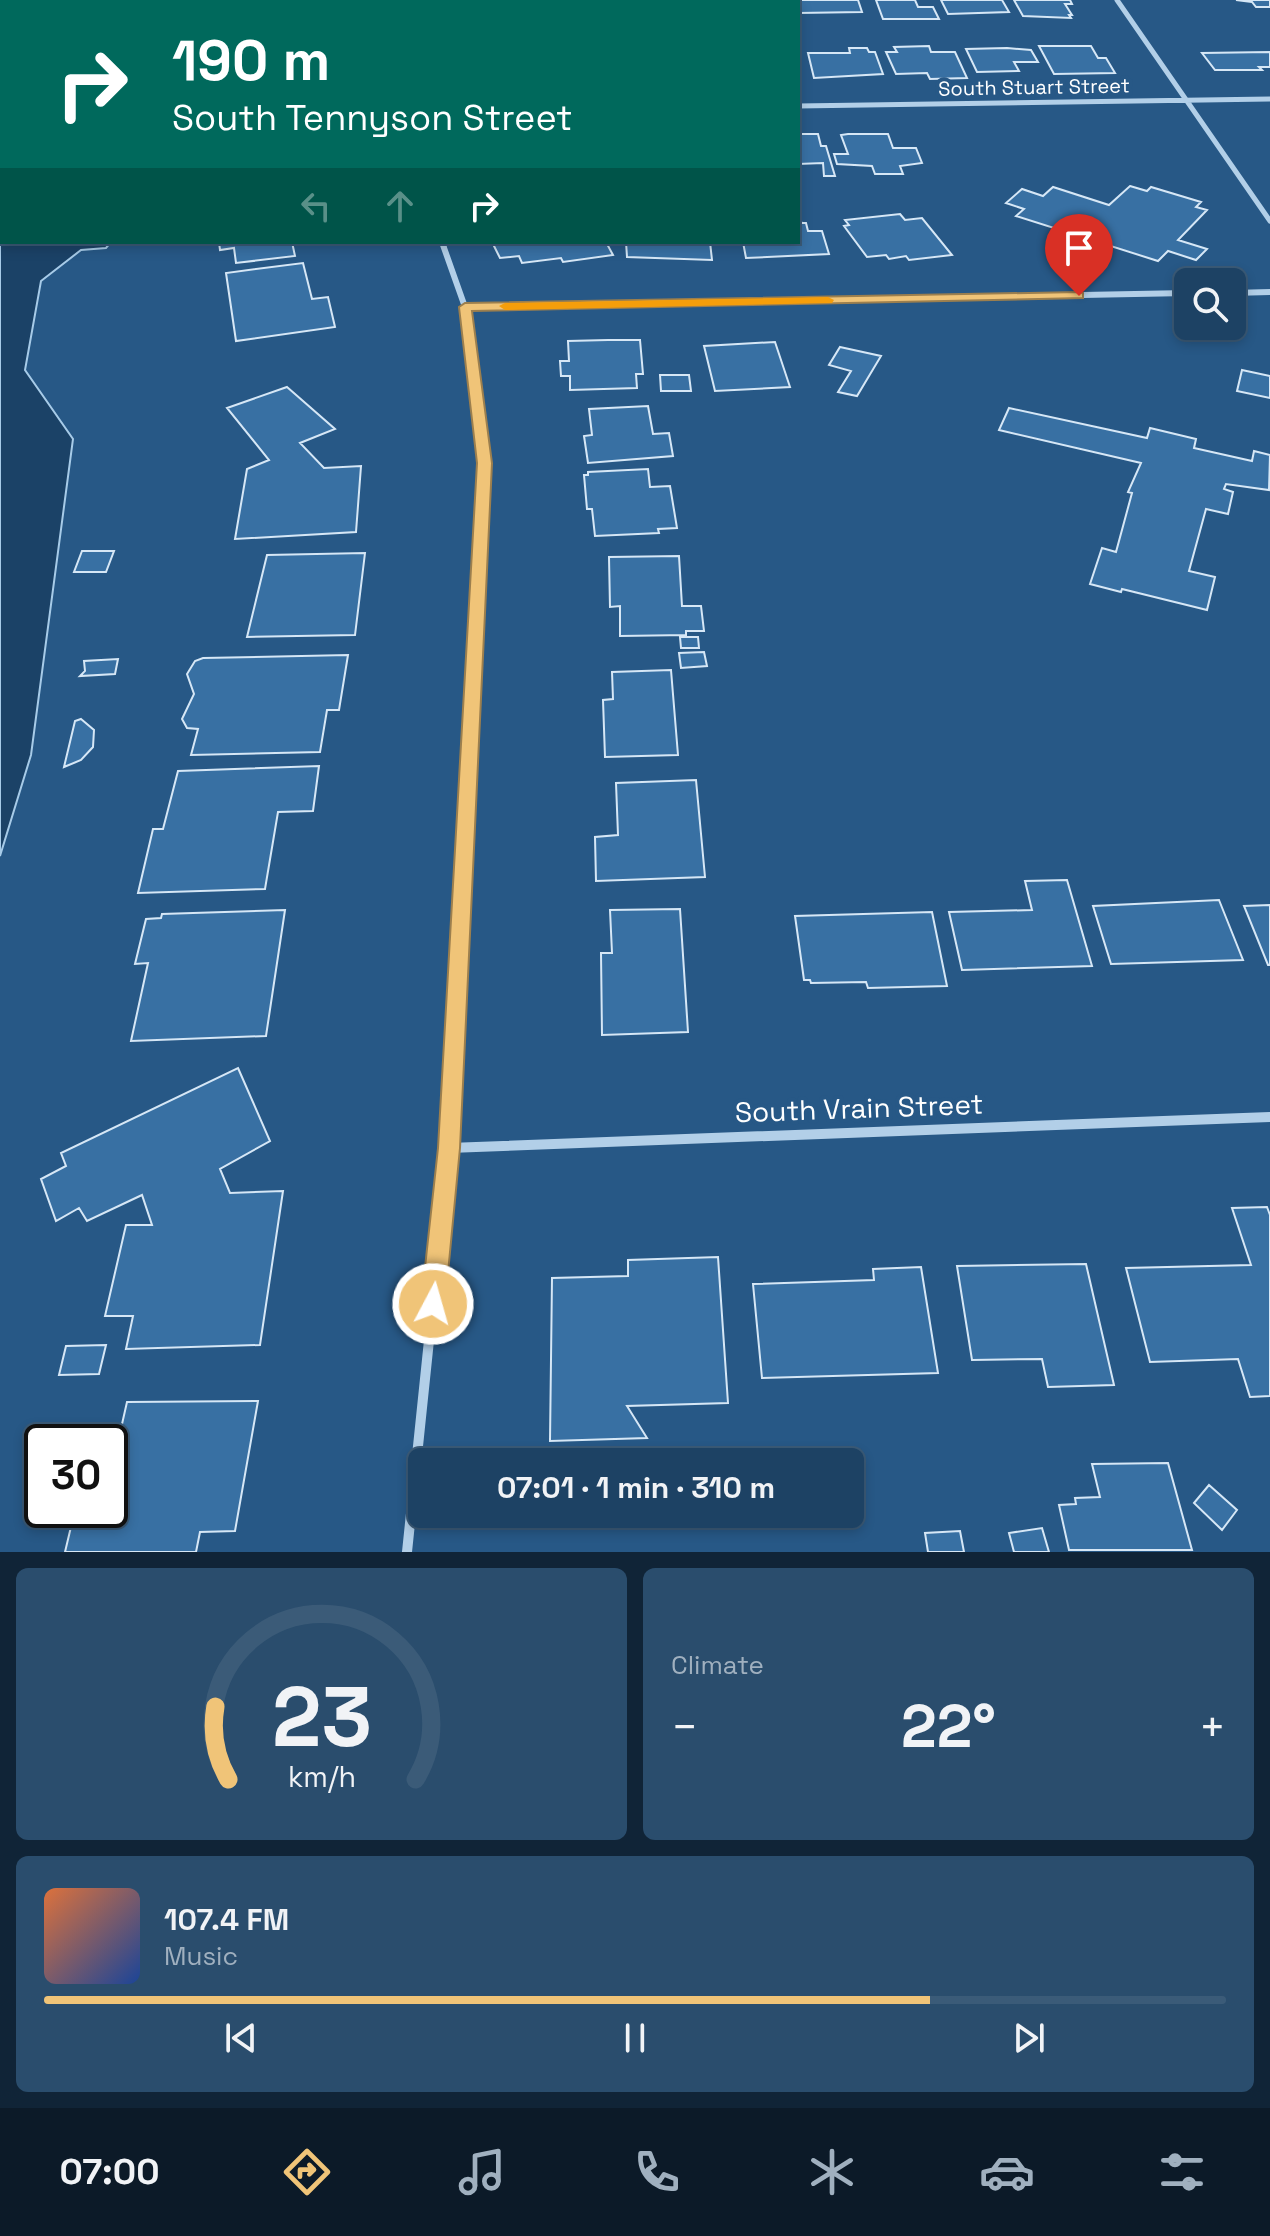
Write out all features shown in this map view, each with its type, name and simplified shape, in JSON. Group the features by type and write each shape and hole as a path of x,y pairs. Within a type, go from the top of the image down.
{"street":[{"path":"1117,0 1270,221"},
{"name":"South Stuart Street","path":"800,106 1270,99"},
{"path":"407,1552 449,1148 484,463 465,307 443,244"},
{"path":"1246,293 1270,292"},
{"path":"465,307 1174,293"},
{"name":"South Vrain Street","path":"449,1148 1270,1117"}],"water":[{"path":"0,244 109,244 106,248 81,250 41,281 25,370 73,439 31,755 0,856"}],"building":[{"path":"800,0 858,0 862,12 800,13"},
{"path":"876,0 915,0 918,7 933,7 939,19 883,19"},
{"path":"941,0 1002,0 1009,12 948,14"},
{"path":"1014,0 1070,0 1072,4 1065,4 1072,15 1069,15 1071,18 1023,16"},
{"path":"1236,0 1270,0 1270,7 1256,7 1252,2"},
{"path":"929,46 931,52 955,52 967,78 930,79 927,73 896,74 886,52 897,52 894,47"},
{"path":"1039,46 1091,46 1098,58 1106,58 1115,73 1054,74"},
{"path":"849,48 867,48 869,52 875,52 883,74 814,78 808,53 850,53"},
{"path":"966,49 1031,50 1038,62 1014,62 1019,71 977,72"},
{"path":"1270,52 1270,67 1259,67 1262,70 1215,70 1202,53"},
{"path":"800,134 818,134 821,146 826,146 835,176 824,176 823,163 800,164"},
{"path":"888,134 893,148 916,148 922,163 900,166 903,174 875,174 872,166 837,164 834,154 848,154 841,135"},
{"path":"1130,186 1147,191 1151,187 1201,202 1196,207 1207,210 1178,240 1207,249 1196,260 1168,251 1158,261 1016,216 1024,209 1006,203 1022,189 1043,196 1053,187 1109,205"},
{"path":"900,214 905,220 922,218 952,255 909,260 906,256 889,259 886,255 867,257 844,226 849,225 845,220"},
{"path":"800,220 806,223 808,231 822,231 829,254 746,258 743,244 800,244"},
{"path":"219,244 292,244 295,256 236,263 234,248 220,250"},
{"path":"493,244 607,244 613,255 563,262 561,258 522,263 519,256 500,258"},
{"path":"626,244 710,244 712,260 627,257"},
{"path":"303,263 312,299 328,297 335,327 236,341 226,273"},
{"path":"640,340 643,374 636,374 637,388 570,390 570,376 561,376 560,361 569,361 568,341"},
{"path":"775,342 790,387 715,391 704,346"},
{"path":"840,347 881,356 857,396 838,392 851,371 829,365"},
{"path":"1242,370 1270,376 1270,398 1237,391"},
{"path":"660,375 689,375 691,391 661,391"},
{"path":"287,387 335,429 300,443 324,468 361,466 356,532 235,539 247,469 269,460 227,408"},
{"path":"648,406 653,434 669,433 673,456 588,463 584,436 592,435 589,409"},
{"path":"1009,408 1147,438 1150,428 1196,439 1194,448 1252,461 1254,451 1270,455 1269,490 1226,484 1224,489 1233,492 1228,514 1206,509 1189,571 1215,577 1207,610 1090,584 1102,548 1116,552 1132,493 1128,492 1141,463 999,430"},
{"path":"648,469 650,487 670,486 677,528 658,529 659,533 595,536 592,509 587,509 584,475 588,472"},
{"path":"82,551 114,551 106,572 74,572"},
{"path":"365,553 355,635 247,637 267,555"},
{"path":"679,556 682,606 701,606 704,631 686,631 686,635 620,636 620,606 610,607 609,557"},
{"path":"680,637 698,637 699,648 681,648"},
{"path":"704,652 707,666 681,668 679,653"},
{"path":"348,655 339,710 327,710 320,752 191,755 198,729 187,728 182,719 194,694 187,674 195,661 203,658"},
{"path":"118,659 115,674 80,676 85,671 84,661"},
{"path":"671,670 678,755 605,757 603,700 613,699 612,672"},
{"path":"81,719 94,730 93,747 81,760 64,767 75,721"},
{"path":"319,766 313,811 278,812 265,889 138,893 153,829 163,829 178,771"},
{"path":"696,780 705,877 596,881 595,837 618,835 616,783"},
{"path":"1067,880 1092,966 962,970 949,912 1032,910 1025,881"},
{"path":"1219,900 1243,960 1111,964 1093,906"},
{"path":"1270,905 1270,965 1268,965 1244,906"},
{"path":"680,909 688,1032 602,1035 601,953 612,953 610,910"},
{"path":"285,910 266,1036 131,1041 148,963 135,964 146,919 161,918 162,914"},
{"path":"932,912 947,986 868,988 866,982 811,983 804,980 795,916"},
{"path":"238,1068 270,1141 220,1169 230,1193 283,1191 260,1345 126,1349 133,1316 105,1316 126,1225 152,1225 142,1195 87,1221 79,1208 56,1221 41,1179 66,1166 61,1153"},
{"path":"1267,1207 1270,1215 1270,1396 1250,1397 1238,1359 1150,1362 1126,1268 1251,1265 1232,1208"},
{"path":"718,1257 728,1403 627,1406 647,1438 550,1441 552,1278 628,1276 628,1260"},
{"path":"1086,1264 1114,1385 1048,1387 1042,1359 972,1360 957,1266"},
{"path":"921,1267 938,1373 762,1378 753,1284 874,1280 873,1269"},
{"path":"106,1345 99,1374 59,1375 66,1346"},
{"path":"258,1401 235,1531 200,1532 196,1552 65,1552 71,1528 128,1528 128,1424 122,1424 127,1402"},
{"path":"1168,1463 1192,1550 1069,1550 1059,1505 1076,1504 1075,1498 1100,1497 1092,1464"},
{"path":"1209,1485 1237,1510 1222,1530 1194,1503"},
{"path":"1042,1528 1049,1552 1014,1552 1009,1533"},
{"path":"960,1531 964,1552 928,1552 925,1533"}],"slow traffic":[{"path":"505,306 828,300"}],"route":[{"path":"433,1304 449,1148 484,463 465,307 1079,296"}]}
